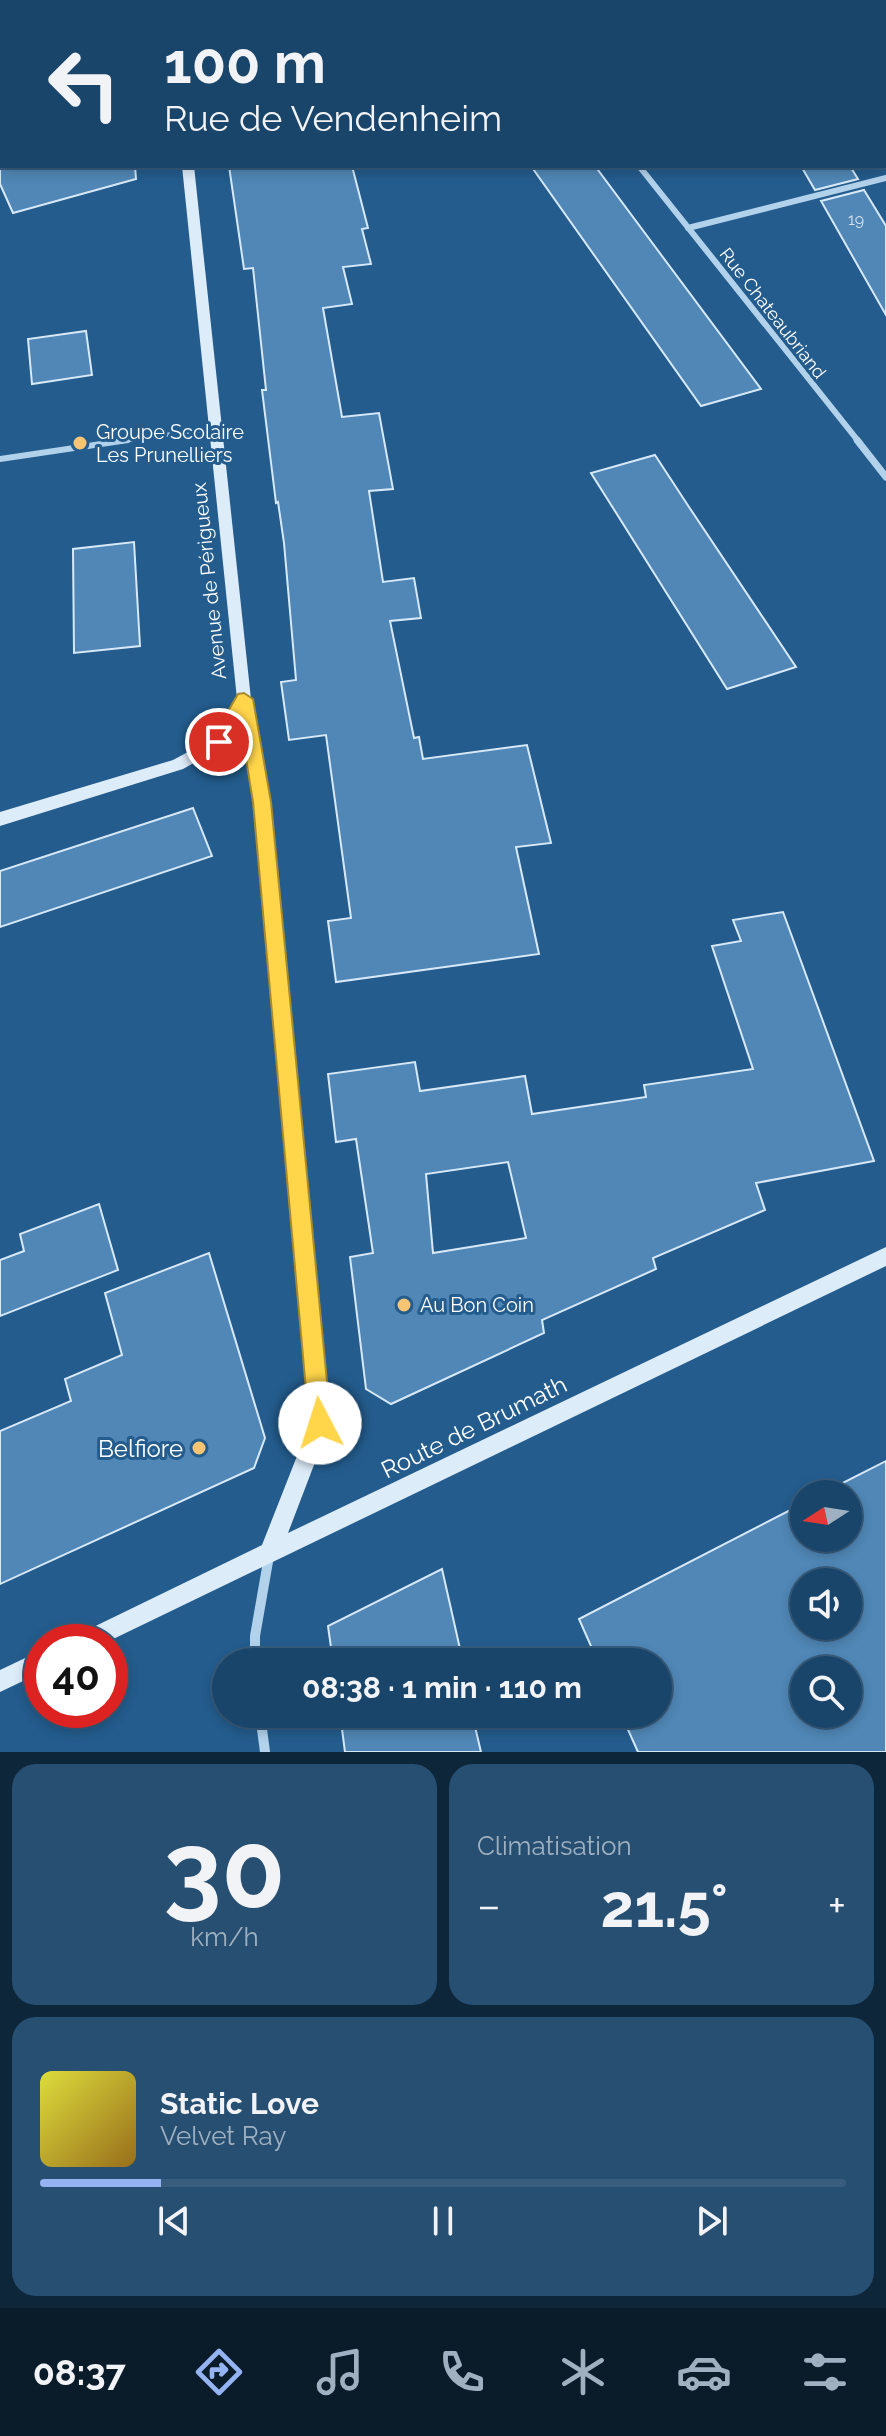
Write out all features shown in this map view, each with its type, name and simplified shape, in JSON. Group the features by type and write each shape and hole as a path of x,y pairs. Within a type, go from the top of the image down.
{"street":[{"name":"Avenue de Périgueux","path":"188,168 244,699 262,802 320,1423 269,1555"},
{"name":"Rue Chateaubriand","path":"641,168 886,477"},
{"path":"688,228 886,178"},
{"path":"0,819 178,765 219,742 244,699"},
{"name":"Route de Brumath","path":"122,1624 886,1256"},
{"path":"255,1648 269,1555"},
{"path":"0,1681 24,1670"},
{"path":"262,1728 265,1752"}],"lane":[{"path":"0,459 215,428"}],"building":[{"path":"0,168 135,168 136,179 13,213 0,184"},
{"path":"229,168 353,168 368,228 362,229 371,264 343,267 352,304 323,308 342,417 379,413 393,489 369,491 383,582 414,578 421,618 390,621 414,738 419,737 423,759 527,745 551,843 516,847 539,954 336,982 328,921 351,918 326,735 289,740 281,682 296,680 284,543 262,390 266,390 253,268 244,269"},
{"path":"532,168 596,168 761,389 701,406"},
{"path":"802,168 851,168 858,179 815,190"},
{"path":"864,190 886,226 886,315 821,201"},
{"path":"86,331 92,375 32,384 28,339"},
{"path":"655,455 796,667 727,689 591,473"},
{"path":"134,542 140,646 74,653 73,549"},
{"path":"193,808 212,856 0,927 0,871"},
{"path":"783,912 874,1161 756,1183 765,1210 653,1258 656,1269 542,1320 544,1333 391,1404 366,1389 350,1257 373,1253 356,1139 336,1142 328,1074 415,1062 420,1091 525,1076 532,1114 646,1097 644,1085 753,1069 712,946 741,941 733,920","holes":["508,1162 526,1238 433,1253 426,1174"]},
{"path":"99,1204 118,1270 0,1316 0,1260 24,1251 20,1234"},
{"path":"209,1253 265,1438 254,1468 0,1584 0,1431 71,1401 65,1379 122,1355 105,1293"},
{"path":"886,1461 886,1752 638,1752 627,1728 672,1728 672,1648 592,1648 579,1619 790,1510 790,1552 862,1552 862,1480 849,1480"},
{"path":"442,1569 460,1648 331,1648 328,1626"},
{"path":"342,1728 475,1728 481,1752 345,1752"}],"place":[{"name":"Groupe Scolaire Les Prunelliers","path":"80,443"},
{"name":"Au Bon Coin","path":"404,1305"},
{"name":"Belfiore","path":"199,1448"}],"route":[{"path":"219,742 244,699 262,802 320,1423"}]}
